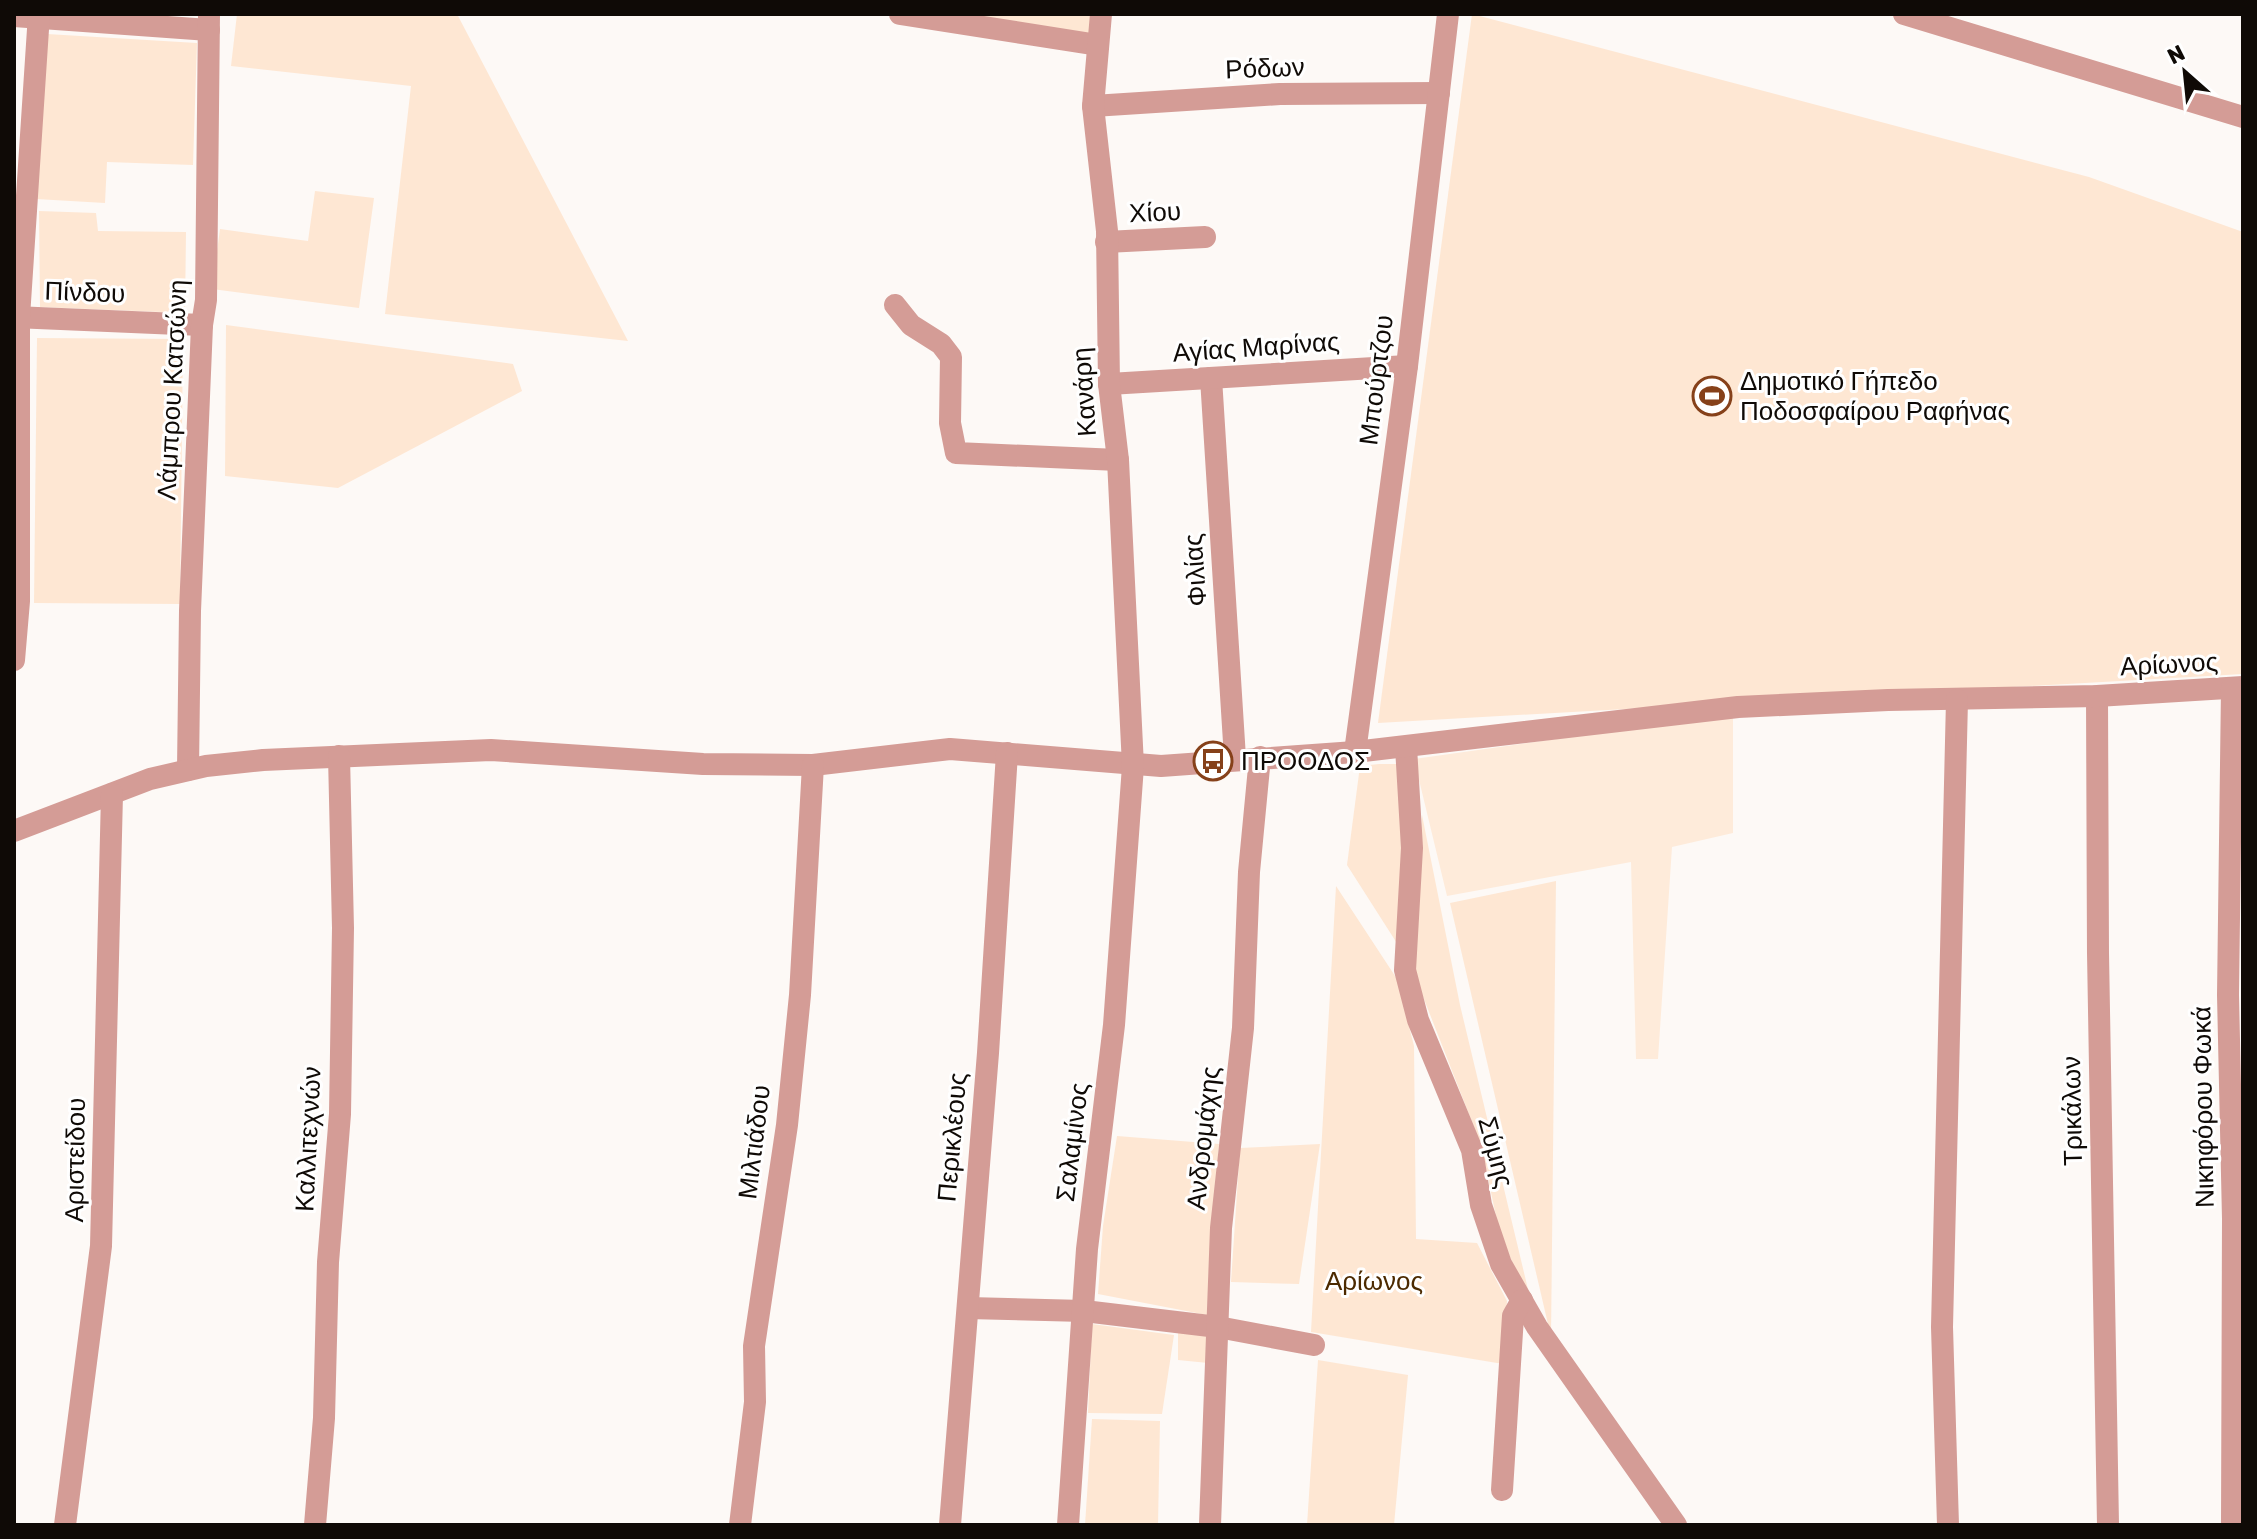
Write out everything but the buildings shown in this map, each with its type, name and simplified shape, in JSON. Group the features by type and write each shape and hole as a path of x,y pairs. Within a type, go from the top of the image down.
{"street":[{"path":"900,14 1098,45"},
{"name":"Κανάρη","path":"1101,14 1093,106 1106,242 1109,384 1118,460 1133,766"},
{"name":"Μπούρτζου","path":"1355,752 1407,366 1448,14"},
{"path":"1904,14 2243,117"},
{"path":"14,660 16,317 39,15"},
{"path":"14,16 209,22"},
{"name":"Λάμπρου Κατσώνη","path":"188,770 202,325 206,300 209,22"},
{"name":"Ρόδων","path":"1093,106 1280,94 1439,93"},
{"name":"Χίου","path":"1106,242 1205,237"},
{"path":"895,305 911,325 941,344 951,357 950,423 956,453 1118,460"},
{"name":"Πίνδου","path":"16,317 202,325"},
{"name":"Αγίας Μαρίνας","path":"1109,384 1407,366"},
{"name":"Φιλίας","path":"1211,378 1235,758"},
{"name":"Αρίωνος","path":"14,831 112,794 188,770 243,762 491,750 703,764 813,765 938,750 1007,753 1133,766 1355,752 1738,707 2097,696 2237,688"},
{"name":"Νικηφόρου Φωκά","path":"2232,1525 2233,1219 2228,995 2237,688"},
{"name":"Τρικάλων","path":"2097,696 2098,968 2108,1525"},
{"path":"1948,1525 1942,1327 1957,700"},
{"name":"Σύμης","path":"1406,747 1412,848 1405,970 1418,1020 1472,1150 1481,1205 1496,1249 1522,1300 1576,1386 1676,1525"},
{"name":"Περικλέους","path":"950,1525 1007,753"},
{"name":"Καλλιτεχνών","path":"315,1525 324,1418 328,1262 340,1114 343,928 339,756"},
{"name":"Ανδρομάχης","path":"1210,1525 1221,1228 1243,1028 1249,872 1260,757"},
{"name":"Μιλτιάδου","path":"740,1525 755,1402 754,1346 787,1125 800,995 813,765"},
{"name":"Σαλαμίνος","path":"1068,1525 1087,1249 1116,1009 1133,766"},
{"name":"Αριστείδου","path":"65,1525 101,1246 112,794"},
{"path":"1502,1490 1513,1316 1522,1300"},
{"path":"968,1308 1084,1311 1218,1327 1314,1345"}],"shaded area":[{"path":"1733,714 1733,833 1672,847 1658,1059 1636,1059 1631,862 1447,896 1414,759"}],"green space":[{"path":"237,14 457,14 628,341 385,314 411,86 231,66"},
{"path":"944,14 1092,14 1092,37"},
{"path":"1472,14 2089,177 2243,232 2243,674 1378,723"},
{"path":"47,34 197,43 193,165 107,162 105,203 36,199"},
{"path":"315,191 374,198 359,308 212,289 220,229 308,241"},
{"path":"39,211 96,213 98,231 186,232 185,313 40,307"},
{"path":"226,325 513,364 522,391 338,488 225,476"},
{"path":"37,338 183,339 180,604 34,603"},
{"path":"1399,764 1406,858 1400,948 1347,865 1360,766"},
{"path":"1422,815 1460,1005 1532,1306 1500,1235 1481,1145 1413,971"},
{"path":"1556,881 1551,1337 1450,903"},
{"name":"Αρίωνος","path":"1336,886 1397,979 1414,1046 1416,1239 1477,1243 1507,1301 1503,1364 1311,1332"},
{"path":"1117,1136 1219,1144 1207,1315 1098,1294 1103,1226"},
{"path":"1320,1144 1299,1284 1231,1282 1240,1148"},
{"path":"1092,1324 1174,1335 1162,1414 1088,1413"},
{"path":"1178,1329 1211,1334 1208,1363 1178,1360"},
{"path":"1318,1360 1408,1375 1394,1525 1307,1525"},
{"path":"1092,1419 1160,1421 1158,1525 1085,1525"}],"place":[{"name":"Δημοτικό Γήπεδο Ποδοσφαίρου Ραφήνας","path":"1712,396"},
{"name":"ΠΡΟΟΔΟΣ","path":"1213,761"}]}
